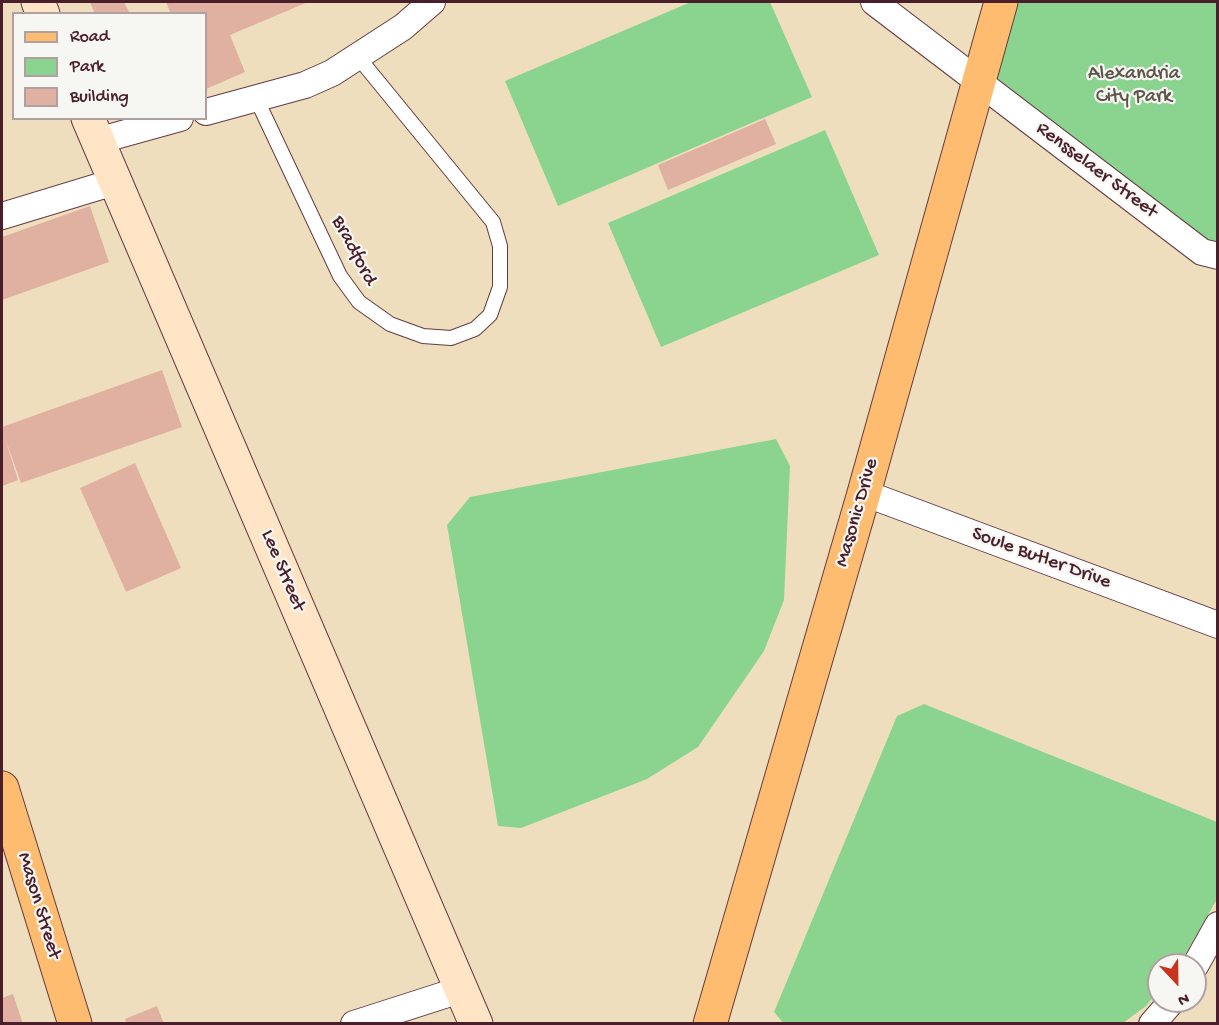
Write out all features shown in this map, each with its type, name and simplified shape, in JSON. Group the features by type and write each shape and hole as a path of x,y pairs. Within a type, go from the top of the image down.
{"main road":[{"name":"Masonic Drive","path":"711,1023 864,493 977,81 1001,2"},
{"name":"Mason Street","path":"2,788 75,1023"}],"street":[{"path":"207,112 305,85 332,73 403,27 432,2"},
{"name":"Rensselaer Street","path":"874,2 1202,252 1218,256"},
{"path":"93,130 166,120"},
{"name":"Lee Street","path":"93,130 476,1023"},
{"path":"2,216 114,182"},
{"name":"Soule Butler Drive","path":"864,493 1218,625"},
{"path":"1202,953 1218,925"},
{"path":"354,1023 462,989"}],"lane":[{"name":"Bradford","path":"256,98 340,276 359,302 390,324 423,336 451,338 475,330 490,315 500,287 500,246 493,222 358,57"}],"green space":[{"path":"691,2 770,2 812,97 558,206 505,81"},
{"name":"Alexandria City Park","path":"1002,2 1217,2 1217,246 1208,243 980,80"},
{"path":"825,130 879,255 661,347 608,223"},
{"path":"776,439 790,466 784,600 764,651 698,747 647,779 521,828 498,826 447,525 470,497"},
{"path":"924,704 1217,822 1217,899 1186,953 1147,953 1146,1006 1123,1023 784,1024 774,1012 897,716"}],"building":[{"path":"90,2 124,2 129,12 94,12"},
{"path":"166,2 308,2 230,35 245,72 207,89 207,12 170,12"},
{"path":"765,119 776,144 668,190 658,165"},
{"path":"90,206 109,262 2,300 2,237"},
{"path":"162,370 182,427 21,483 5,438 18,480 2,486 2,427"},
{"path":"135,463 181,568 126,592 80,488"},
{"path":"13,994 23,1024 2,1024 2,998"},
{"path":"157,1006 164,1024 127,1024 125,1019"}]}
